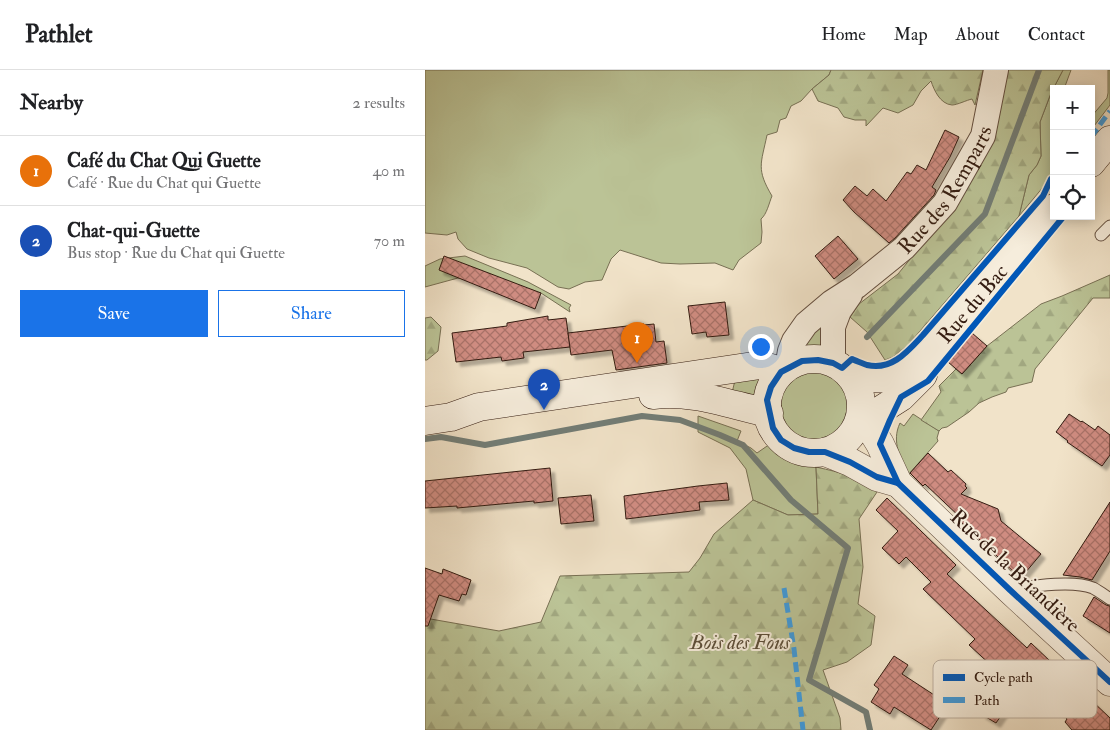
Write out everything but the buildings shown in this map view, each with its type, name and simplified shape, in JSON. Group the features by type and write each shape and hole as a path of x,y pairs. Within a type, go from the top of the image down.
{"main road":[{"path":"1095,158 1110,140"},
{"name":"Rue du Bac","path":"929,355 1050,213"},
{"path":"841,369 858,387 862,402 861,419 850,435 825,452 809,452 795,448 781,440 773,428 767,400 771,387 784,370 802,361 818,360 841,369 863,378 890,378 929,355"},
{"path":"861,419 876,413 901,397 923,375 929,355"},
{"path":"438,419 479,407 760,366 784,370"},
{"path":"438,419 481,416 667,393 694,395 769,413"},
{"path":"880,444 901,397"},
{"name":"Rue de la Briandière","path":"861,419 880,444 898,483 1086,660"},
{"name":"Rue de la Briandière","path":"825,452 850,462 877,477 898,483"},
{"name":"Rue de la Briandière","path":"1097,670 1110,682"}],"street":[{"name":"Rue des Remparts","path":"784,370 794,341 806,324 904,248 945,203 983,136 996,70"},
{"name":"Rue des Remparts","path":"841,369 833,326 839,311 857,286"}],"lane":[{"path":"1101,235 1110,226"},
{"path":"1010,590 1069,584 1092,588 1110,598"}],"green space":[{"path":"425,70 831,70 829,75 801,101 791,106 786,118 780,120 777,132 767,135 761,166 764,179 772,196 761,219 761,243 739,260 733,270 715,263 661,263 620,250 611,259 602,280 585,282 569,289 558,287 527,268 489,258 467,249 458,239 456,232 447,235 425,233"},
{"path":"831,70 983,70 975,105 972,99 954,105 944,102 936,92 931,81 921,91 913,105 898,113 883,108 866,126 866,120 844,117 838,108 818,101 812,89 829,75"},
{"path":"1004,70 1063,70 1055,85 1050,85 1050,96 1040,122 1041,156 1029,175 1019,216 908,345 893,357 885,360 867,332 850,317 859,304 898,274 955,204"},
{"path":"1063,70 1071,70 1065,85 1055,85"},
{"path":"1108,70 1110,70 1110,105 1095,125 1095,112 1107,98"},
{"path":"1050,96 1050,179 1019,216 1029,175 1041,156 1040,122"},
{"path":"465,256 528,282 571,305 569,308 570,312 541,293 458,278 425,287 425,266 440,259"},
{"path":"1110,275 1110,298 1093,298 1035,369 1032,382 1008,388 1006,392 979,403 969,412 939,431 921,420 941,392 939,386 956,369 962,374 987,346 1041,304"},
{"path":"431,317 441,327 438,351 425,360 425,318"},
{"path":"822,319 822,351 802,351 801,345"},
{"path":"814,369 834,375 844,385 850,405 844,425 834,435 814,441 794,435 784,425 778,405 784,385 794,375"},
{"path":"736,376 761,376 758,399 732,393"},
{"path":"913,414 939,431 938,441 908,475 898,450 896,437 900,423 904,426"},
{"path":"698,416 741,431 737,441 757,453 770,444 787,457 816,467 818,514 788,515 753,500 746,469 730,448 698,432"},
{"name":"Bois des Fous","path":"816,467 848,476 862,482 877,492 859,519 863,567 858,604 875,616 871,645 847,662 823,670 840,718 841,730 425,730 425,618 499,631 541,622 560,576 689,572 714,534 753,500 788,515 818,514"}],"waterway":[{"path":"867,337 985,214 1039,70"},
{"path":"425,439 441,437 485,445 642,416 680,420 743,445 791,500 848,548 809,680 866,712 870,730"}],"marked path":[{"path":"1095,132 1110,111"},
{"path":"784,588 794,649 803,730"}],"cycle path":[{"path":"898,483 877,477 850,462 825,452 809,452 794,448 781,440 773,428 767,400 771,387 781,372 802,361 818,360 833,363 842,368 852,359 867,365 876,366 884,365 899,358 923,335 1043,196 1050,181"},
{"path":"1061,220 928,381 901,397 880,444 898,483 1086,660"},
{"path":"1097,670 1110,682"}],"place":[{"name":"Café du Chat Qui Guette","path":"637,363"},
{"name":"Chat-qui-Guette","path":"544,410"}]}
